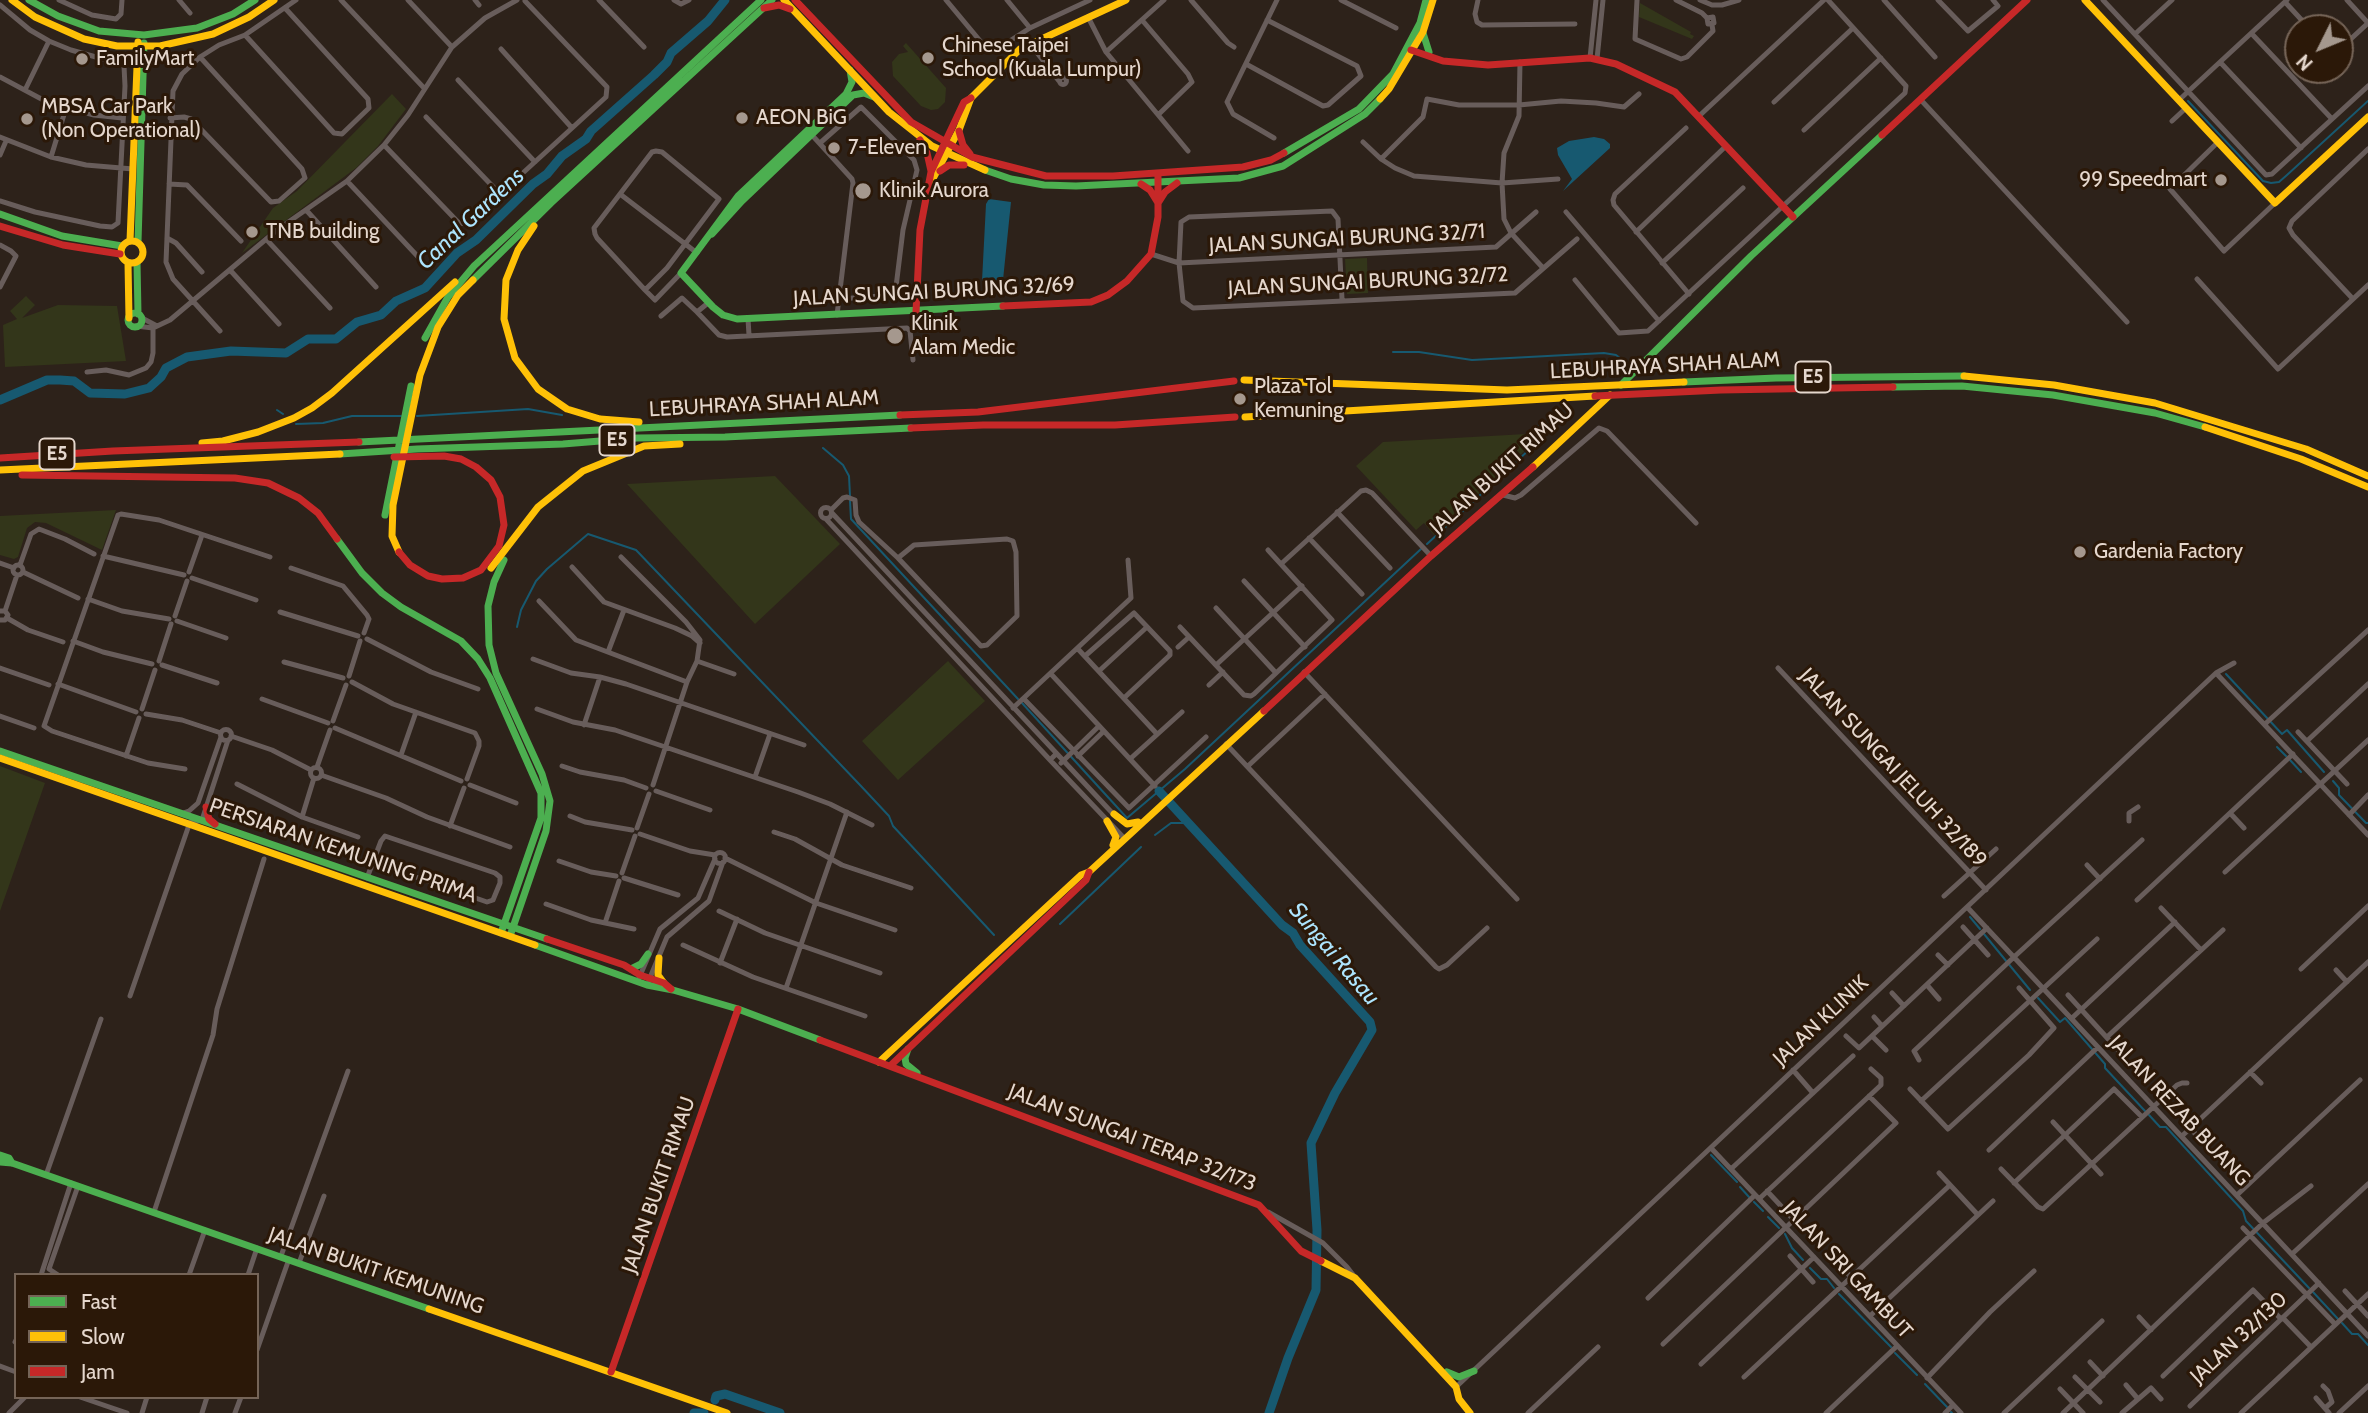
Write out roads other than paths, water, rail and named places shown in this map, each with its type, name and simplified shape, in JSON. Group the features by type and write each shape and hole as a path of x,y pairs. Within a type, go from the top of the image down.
{"main road":[{"path":"12,0 35,17 71,34 117,46 141,62"},
{"path":"29,0 84,27 141,35 197,28 233,14 255,0"},
{"path":"117,46 160,46 192,40 225,29 274,0"},
{"path":"113,451 170,443 202,443 258,432 294,418 332,393 760,3 772,0"},
{"path":"784,0 874,97 921,134 1003,177 1044,185 1076,186 1140,184 1158,178 1181,182 1239,178 1283,166 1365,114 1389,89 1405,65 1426,0"},
{"path":"797,0 921,134 933,173"},
{"path":"916,312 920,230 930,184 968,100 1020,49 1125,0"},
{"path":"933,173 949,165 970,161 1046,176 1158,178 1243,167 1280,156 1359,109 1393,74 1423,33 1433,0"},
{"name":"JALAN BUKIT RIMAU","path":"890,1066 1086,880 1089,873 1130,832 1431,556 1503,495 1662,346 1751,256 2027,0"},
{"path":"2085,0 2275,203 2368,117"},
{"path":"760,3 784,6 815,34"},
{"path":"412,398 432,339 448,309 478,274 760,3"},
{"path":"1423,33 1429,55"},
{"path":"134,242 141,35"},
{"path":"134,242 133,169 141,62 160,46"},
{"path":"1411,48 1449,60 1488,65 1593,58 1616,64 1675,92 1793,217"},
{"path":"1405,65 1429,55"},
{"path":"681,273 738,196 846,94 852,82 850,70"},
{"path":"711,234 853,95 864,93 874,97"},
{"path":"921,134 956,127"},
{"path":"956,127 970,161"},
{"path":"773,163 786,159"},
{"path":"1151,254 1155,240 1158,178"},
{"path":"1158,203 1170,187 1181,182"},
{"path":"1140,184 1150,190 1158,203"},
{"path":"551,203 518,250 506,280 504,319 515,358 538,388 567,409 611,421 677,425"},
{"path":"0,214 62,236 121,250 132,263 141,323 136,326 130,324 129,318 132,263 143,254 142,248 134,242"},
{"path":"0,226 62,245 121,250 134,242"},
{"name":"JALAN SUNGAI BURUNG 32/69","path":"681,273 718,312 729,318 748,319 1091,302 1108,295 1127,281 1151,254"},
{"path":"474,266 448,297 430,326 420,351 385,529 393,553 410,573 427,583 454,586 477,580 492,568 538,507 572,478 595,464 644,446 725,437"},
{"path":"129,318 132,314 140,316"},
{"name":"LEBUHRAYA SHAH ALAM","path":"1244,380 1507,390 1776,378 1963,376 2054,385 2155,403 2293,445 2368,476"},
{"name":"LEBUHRAYA SHAH ALAM","path":"0,458 978,412 1234,381"},
{"name":"LEBUHRAYA SHAH ALAM","path":"1245,417 1694,391 1962,386 2053,395 2155,413 2230,433 2368,487"},
{"name":"LEBUHRAYA SHAH ALAM","path":"0,472 637,438 725,437 983,425 1115,425 1235,417"},
{"path":"373,453 391,457 444,456 468,462 483,472 496,488 503,506 503,533 493,556 475,573 456,579 436,578 415,568 399,552 391,528 389,503"},
{"path":"0,472 250,479 281,488 308,505 328,525 372,583 401,607 455,636 472,653 490,678 537,779 542,799 541,818 512,905 507,930"},
{"path":"507,930 546,831 550,801 542,774 496,673 489,645 491,593 498,571 515,537"},
{"name":"PERSIARAN KEMUNING PRIMA","path":"0,751 494,921 507,930 624,965 639,978"},
{"name":"PERSIARAN KEMUNING PRIMA","path":"0,758 187,824 507,930 648,982 738,1009"},
{"path":"206,807 211,822 219,826"},
{"path":"1114,814 1131,825 1144,819"},
{"path":"1102,860 1116,841 1107,821"},
{"name":"JALAN BUKIT RIMAU","path":"879,1062 1082,875 1089,873"},
{"path":"494,921 512,905"},
{"path":"624,965 631,969 637,967 648,954"},
{"path":"659,958 658,975 664,983"},
{"name":"PERSIARAN KEMUNING PRIMA","path":"648,982 664,983 673,990"},
{"name":"JALAN BUKIT RIMAU","path":"611,1372 738,1009"},
{"name":"JALAN SUNGAI TERAP 32/173","path":"738,1009 1259,1205 1301,1251 1356,1278 1456,1387"},
{"path":"865,1056 883,1054 902,1040"},
{"path":"910,1046 905,1063 926,1079"},
{"name":"JALAN BUKIT KEMUNING","path":"0,1154 9,1158 12,1163"},
{"name":"JALAN BUKIT KEMUNING","path":"0,1162 12,1163 74,1184 727,1413"},
{"path":"1430,1358 1454,1377 1474,1371"},
{"path":"1456,1387 1459,1399 1470,1413"}],"street":[{"path":"59,0 92,15 116,19 121,14 122,0"},
{"path":"179,0 190,13"},
{"path":"220,331 169,272 166,262 173,91 182,74 200,57 219,45 245,35 296,0"},
{"path":"341,0 424,88"},
{"path":"408,0 452,47"},
{"path":"136,326 155,327 170,320 266,239 346,181 384,145 452,47 485,18 517,0 525,1 607,87 606,97 467,224 459,223 384,145"},
{"path":"599,0 644,47"},
{"path":"674,0 681,4 690,0"},
{"path":"946,0 986,48 994,51 1030,29 1090,0"},
{"path":"1007,0 1030,29"},
{"path":"1070,0 1074,6"},
{"path":"1106,52 1164,0"},
{"path":"1191,0 1234,47"},
{"path":"1274,138 1233,114 1227,102 1277,0"},
{"path":"1341,0 1396,28"},
{"path":"1478,0 1475,14 1477,22 1482,25 1575,24"},
{"path":"1596,0 1598,17"},
{"path":"1593,58 1603,0"},
{"path":"1637,0 1635,39 1681,59 1687,57 1713,31 1715,19 1676,0"},
{"path":"1709,17 1706,2 1732,4 1739,0"},
{"path":"1575,280 1619,333 1648,331 1905,93 1906,86 1826,0 1698,117"},
{"path":"1884,0 1935,57"},
{"path":"1938,0 1968,31 1998,6 1993,0"},
{"path":"2103,0 2269,175 2368,86"},
{"path":"2347,0 2368,23 2354,36"},
{"path":"2135,34 2167,1"},
{"path":"2179,100 2286,1"},
{"path":"0,5 30,30 49,41 71,50 123,62 125,86 118,223 112,227 100,226 34,212 0,201"},
{"path":"245,35 334,133 342,134 369,108 368,99 285,8"},
{"path":"30,30 35,17"},
{"path":"1088,17 1106,52 1188,151"},
{"path":"1142,20 1192,82 1158,114"},
{"path":"1246,64 1323,106 1328,105 1362,76 1357,66 1267,20"},
{"path":"1774,102 1853,28"},
{"path":"2252,34 2332,120"},
{"path":"25,90 49,41"},
{"path":"1031,45 1061,79"},
{"path":"501,49 572,128"},
{"path":"170,118 191,119 271,202 279,201 305,178 302,169 200,57"},
{"path":"1804,130 1881,58"},
{"path":"1520,62 1520,116 1504,153 1504,219 1511,233 1543,268"},
{"path":"2220,62 2301,148"},
{"path":"0,77 47,102 94,115 122,118"},
{"path":"458,80 535,162"},
{"path":"1381,159 1423,117 1427,99 1459,105 1520,105 1560,101 1623,107 1639,94"},
{"path":"1920,99 2127,322"},
{"path":"820,144 861,107 914,160 917,170 903,230 895,295 839,299"},
{"path":"51,157 66,108"},
{"path":"2172,121 2186,108"},
{"path":"426,117 500,194"},
{"path":"1686,128 1615,194 1614,205 1689,293"},
{"path":"811,134 853,183 837,315"},
{"path":"0,137 51,157 86,165 133,169"},
{"path":"0,155 6,141"},
{"path":"1363,142 1381,159 1414,176 1502,183 1558,179"},
{"path":"2217,142 2170,189 2224,251 2275,203"},
{"path":"1636,232 1726,146"},
{"path":"2353,299 2293,236 2290,228 2292,221 2368,149"},
{"path":"645,290 667,268 719,199 662,152 656,151 652,152 594,228 595,234 645,290 655,300 681,273"},
{"path":"346,181 422,261"},
{"path":"169,184 187,185 242,242"},
{"path":"1662,262 1743,188"},
{"path":"620,194 697,253"},
{"path":"307,211 376,287"},
{"path":"1151,254 1179,263 1180,226 1185,218 1332,211 1338,219 1342,299"},
{"name":"JALAN SUNGAI BURUNG 32/71","path":"1179,263 1496,247 1536,212"},
{"path":"1566,212 1659,321"},
{"path":"167,238 176,243 202,272"},
{"path":"266,239 330,308"},
{"name":"JALAN SUNGAI BURUNG 32/72","path":"1179,263 1183,301 1189,307 1515,293 1577,239"},
{"path":"0,245 14,253 15,260 0,287"},
{"path":"230,270 279,324"},
{"path":"2197,279 2278,369 2368,285"},
{"path":"661,316 682,298 719,335 732,337 826,330 907,328 910,331 913,360"},
{"path":"697,313 708,303"},
{"path":"825,315 826,330"},
{"path":"140,316 155,327"},
{"path":"748,319 749,335"},
{"path":"87,372 106,370 129,375 146,368 153,353 155,327"},
{"path":"1503,495 1515,498 1521,495 1600,428 1607,431 1696,523"},
{"path":"1281,564 1361,491 1369,491 1431,556"},
{"path":"826,519 840,500 850,497 856,502 857,518 981,646 987,645 1017,615 1019,607 1013,541 914,545 898,558"},
{"path":"1124,838 821,516 821,510 825,507 831,511 1070,756 1129,808 1206,737"},
{"path":"1338,512 1390,568"},
{"path":"186,769 148,763 46,728 44,724 119,514 159,520 270,557"},
{"path":"63,642 2,620 8,614 2,611 17,567 31,534 39,529 65,538 94,554"},
{"path":"126,756 202,535"},
{"path":"1309,538 1362,594"},
{"path":"1180,627 1248,696 1254,694 1332,620 1268,550"},
{"path":"103,556 188,577 256,600"},
{"path":"605,923 700,643 699,636 621,557"},
{"path":"1007,714 1131,598 1128,560"},
{"path":"0,563 17,567 78,598"},
{"path":"572,567 604,602 675,628 700,643"},
{"path":"291,568 343,586 369,619 332,725 311,775 314,778 302,817"},
{"path":"16,575 23,572"},
{"path":"1244,581 1305,647"},
{"path":"1216,664 1301,586"},
{"path":"88,599 122,611 173,620 226,638"},
{"path":"539,601 576,640 687,682"},
{"path":"1216,608 1276,673"},
{"path":"608,652 624,610"},
{"path":"280,612 362,637 431,672 478,689"},
{"path":"1086,656 1132,614 1135,614 1171,653 1124,698"},
{"path":"675,628 686,622"},
{"path":"1099,671 1147,627"},
{"path":"2265,724 2368,630"},
{"path":"1178,647 1189,637"},
{"path":"74,641 103,652 217,683"},
{"path":"1078,649 1157,734"},
{"path":"533,659 571,673 600,677 804,745"},
{"path":"696,661 734,674"},
{"path":"285,662 348,680 393,704 475,733 479,741 450,825"},
{"name":"JALAN KLINIK","path":"1456,1387 2216,673 2234,663"},
{"path":"0,668 48,685"},
{"name":"JALAN SUNGAI JELUH 32/189","path":"1778,668 1986,890"},
{"path":"1209,685 1223,672"},
{"path":"1304,672 1517,900"},
{"path":"2216,673 2265,724 2290,757 2320,784 2368,835"},
{"path":"1051,674 1155,786"},
{"path":"584,725 600,677"},
{"path":"58,684 141,713 182,720 272,750 321,770 321,775"},
{"path":"2307,741 2368,684"},
{"path":"1248,766 1325,694"},
{"path":"262,699 332,725 358,739 516,803"},
{"path":"1019,703 1056,754 1070,756 1130,832"},
{"path":"537,709 584,725 615,730 755,777 830,804 872,825"},
{"path":"401,755 416,712"},
{"path":"1130,759 1182,712"},
{"path":"0,716 34,728"},
{"path":"130,996 187,824 202,820 230,738 228,729 221,735 198,803 186,813 174,811"},
{"path":"1056,767 1102,729"},
{"path":"2298,732 2347,784"},
{"path":"755,777 769,734"},
{"path":"2225,872 2368,740"},
{"path":"1226,744 1436,967 1439,969 1447,965 1487,928"},
{"path":"1050,760 1056,754"},
{"path":"2137,900 2290,757"},
{"path":"562,766 624,780 710,810"},
{"path":"314,778 321,775 510,847"},
{"path":"237,784 302,817 358,837"},
{"path":"2349,816 2368,796"},
{"path":"2129,821 2129,813 2138,807"},
{"path":"786,988 846,812"},
{"path":"2230,813 2244,828"},
{"path":"570,816 585,822 636,832 715,857"},
{"path":"775,832 795,839 831,859 911,888"},
{"path":"367,878 373,862 381,841 385,836 488,870 498,875 500,883 493,900 487,902 373,862"},
{"path":"1919,1060 1914,1051 2142,840"},
{"path":"1944,896 1996,849"},
{"path":"639,978 660,929 698,898 715,857 721,852 724,860 709,901 667,937 648,982"},
{"path":"153,1212 213,1035 217,1009 264,859"},
{"path":"724,860 816,903 895,930"},
{"path":"559,861 678,895"},
{"path":"2087,865 2100,879"},
{"path":"546,904 605,923 634,929"},
{"path":"2301,969 2368,906"},
{"name":"JALAN REZAB BUANG","path":"1968,907 1981,934 2043,988 2072,1018 2095,1051 2147,1113 2182,1136 2237,1195 2257,1230 2292,1254 2368,1336"},
{"path":"2161,908 2201,950"},
{"path":"719,911 765,933 880,973"},
{"path":"672,918 679,926"},
{"path":"720,963 737,919"},
{"path":"2072,1018 2175,922"},
{"path":"1963,927 1981,934"},
{"path":"2107,1037 2222,930"},
{"path":"1981,934 1988,955"},
{"path":"1846,1036 1859,1048 1981,934"},
{"path":"1921,1101 2097,939"},
{"path":"683,945 720,963 865,1016"},
{"path":"1938,955 1948,965"},
{"path":"2182,1136 2368,962"},
{"path":"2336,970 2347,982"},
{"path":"1927,985 1939,999"},
{"path":"1910,1089 1948,1129 2029,1055 2054,1028 2019,988"},
{"path":"1892,993 1904,1006"},
{"path":"2068,995 2120,1052"},
{"path":"1874,1017 1882,1026"},
{"path":"46,1175 101,1019"},
{"path":"1872,1036 1886,1050"},
{"path":"1989,1150 2095,1051"},
{"path":"1731,1169 1853,1056"},
{"path":"1648,1298 1869,1096 1882,1082 1871,1069"},
{"path":"1793,1070 1812,1093"},
{"path":"259,1343 348,1071"},
{"path":"2250,1072 2261,1083"},
{"path":"2237,1195 2360,1080"},
{"path":"2001,1169 2043,1209 2177,1085 2187,1083"},
{"path":"2014,1183 2114,1089 2147,1113"},
{"path":"1663,1343 1896,1123 1869,1096"},
{"path":"2053,1122 2101,1174"},
{"path":"2190,1128 2201,1140"},
{"name":"JALAN SRI GAMBUT","path":"1711,1148 1961,1413"},
{"path":"1939,1173 1978,1215"},
{"path":"42,1273 74,1184"},
{"path":"55,1273 49,1269 74,1184"},
{"path":"2292,1254 2368,1184"},
{"path":"1744,1377 1950,1185"},
{"path":"2063,1413 2257,1230 2311,1186"},
{"path":"1767,1191 1794,1220"},
{"path":"299,1263 324,1196"},
{"path":"1870,1316 1993,1201"},
{"path":"1265,1210 1323,1243 1356,1278"},
{"path":"2243,1227 2257,1230 2338,1322"},
{"path":"190,1273 205,1230"},
{"path":"249,1273 257,1248"},
{"path":"1790,1256 1813,1282"},
{"path":"1701,1364 1814,1257"},
{"path":"1839,1264 1892,1322"},
{"path":"1927,1378 2034,1271"},
{"name":"JALAN 32/130","path":"2190,1406 2319,1283"},
{"path":"2163,1376 2253,1290 2311,1347"},
{"path":"2345,1291 2368,1316"},
{"path":"2241,1413 2368,1294"},
{"path":"2139,1317 2151,1330"},
{"path":"2004,1413 2102,1321"},
{"path":"1826,1413 1897,1346"},
{"path":"1528,1413 1598,1347"},
{"path":"2090,1362 2103,1376"},
{"path":"2075,1377 2099,1402"},
{"path":"2126,1385 2138,1399"},
{"path":"2316,1398 2327,1411 2332,1402 2323,1386"},
{"path":"2339,1413 2368,1386"},
{"path":"2122,1413 2151,1388 2161,1399"},
{"path":"2060,1389 2083,1413"},
{"path":"9,1413 23,1399"},
{"path":"85,1399 127,1413"},
{"path":"1945,1413 1953,1405"}],"water":[{"path":"1594,137 1604,139 1610,144 1610,148 1563,191 1572,179 1558,155 1557,148 1569,141"},
{"path":"989,199 1011,202 1003,280 982,281 986,204"}],"waterway":[{"name":"Canal Gardens","path":"0,400 47,380 74,381 90,393 125,394 149,388 166,368 187,357 231,351 286,353 308,339 336,339 357,322 381,315 396,301 425,288 457,253 476,240 533,184 547,174 562,156 586,139 591,131 654,75 667,62 671,53 708,21 725,0"},
{"path":"2188,101 2263,181 2271,183 2279,182 2368,101"},
{"path":"1393,352 1419,352 1472,360 1604,353 1620,358 1619,365"},
{"path":"417,416 528,409 562,415"},
{"path":"277,410 283,414"},
{"path":"296,424 323,423 352,416 401,416"},
{"path":"1427,544 1531,448 1540,438 1538,427 1541,424 1558,422 1571,416"},
{"path":"823,448 843,465 849,476 850,496"},
{"path":"850,501 851,519 1018,699"},
{"path":"517,627 521,610 536,581 588,534 636,550 889,816 893,826 994,935"},
{"path":"1022,703 1127,818 1185,769 1421,549"},
{"path":"2226,674 2282,734 2287,730 2324,772"},
{"path":"2277,747 2286,756"},
{"path":"2290,760 2301,772"},
{"path":"2333,781 2339,788 2339,795 2368,823"},
{"name":"Sungai Rasau","path":"1159,791 1282,925 1293,933 1300,945 1370,1022 1372,1030 1335,1093 1311,1143 1317,1230 1316,1290 1269,1413"},
{"path":"1155,835 1171,823 1189,823"},
{"path":"1060,924 1141,847"},
{"path":"1970,917 1980,929"},
{"path":"1984,934 2030,990"},
{"path":"2038,998 2060,1022 2065,1018 2105,1064 2105,1068 2145,1111"},
{"path":"2149,1115 2160,1127 2166,1127 2243,1211 2246,1221 2309,1288"},
{"path":"1711,1155 1737,1182"},
{"path":"1740,1187 1749,1197"},
{"path":"1754,1202 1763,1211"},
{"path":"1768,1217 1779,1228"},
{"path":"1785,1234 1792,1248 1803,1260"},
{"path":"1810,1268 1821,1279 1827,1279 1834,1288"},
{"path":"2313,1292 2338,1319"},
{"path":"1839,1294 1891,1347"},
{"path":"2342,1323 2368,1345"},
{"path":"1895,1353 1917,1375"},
{"path":"1925,1384 1947,1407"},
{"name":"Sungai Rasau","path":"715,1400 716,1396 725,1394 780,1413"},
{"name":"Sungai Rasau","path":"694,1413 704,1413"}],"place":[{"name":"Chinese Taipei School (Kuala Lumpur)","path":"928,58"},
{"name":"FamilyMart","path":"82,59"},
{"name":"AEON BiG","path":"742,118"},
{"name":"MBSA Car Park (Non Operational)","path":"27,119"},
{"name":"7-Eleven","path":"834,148"},
{"name":"99 Speedmart","path":"2221,180"},
{"name":"Klinik Aurora","path":"863,191"},
{"name":"TNB building","path":"252,232"},
{"name":"Klinik Alam Medic","path":"895,336"},
{"name":"Plaza Tol Kemuning","path":"1240,399"},
{"name":"Gardenia Factory","path":"2080,552"}]}
